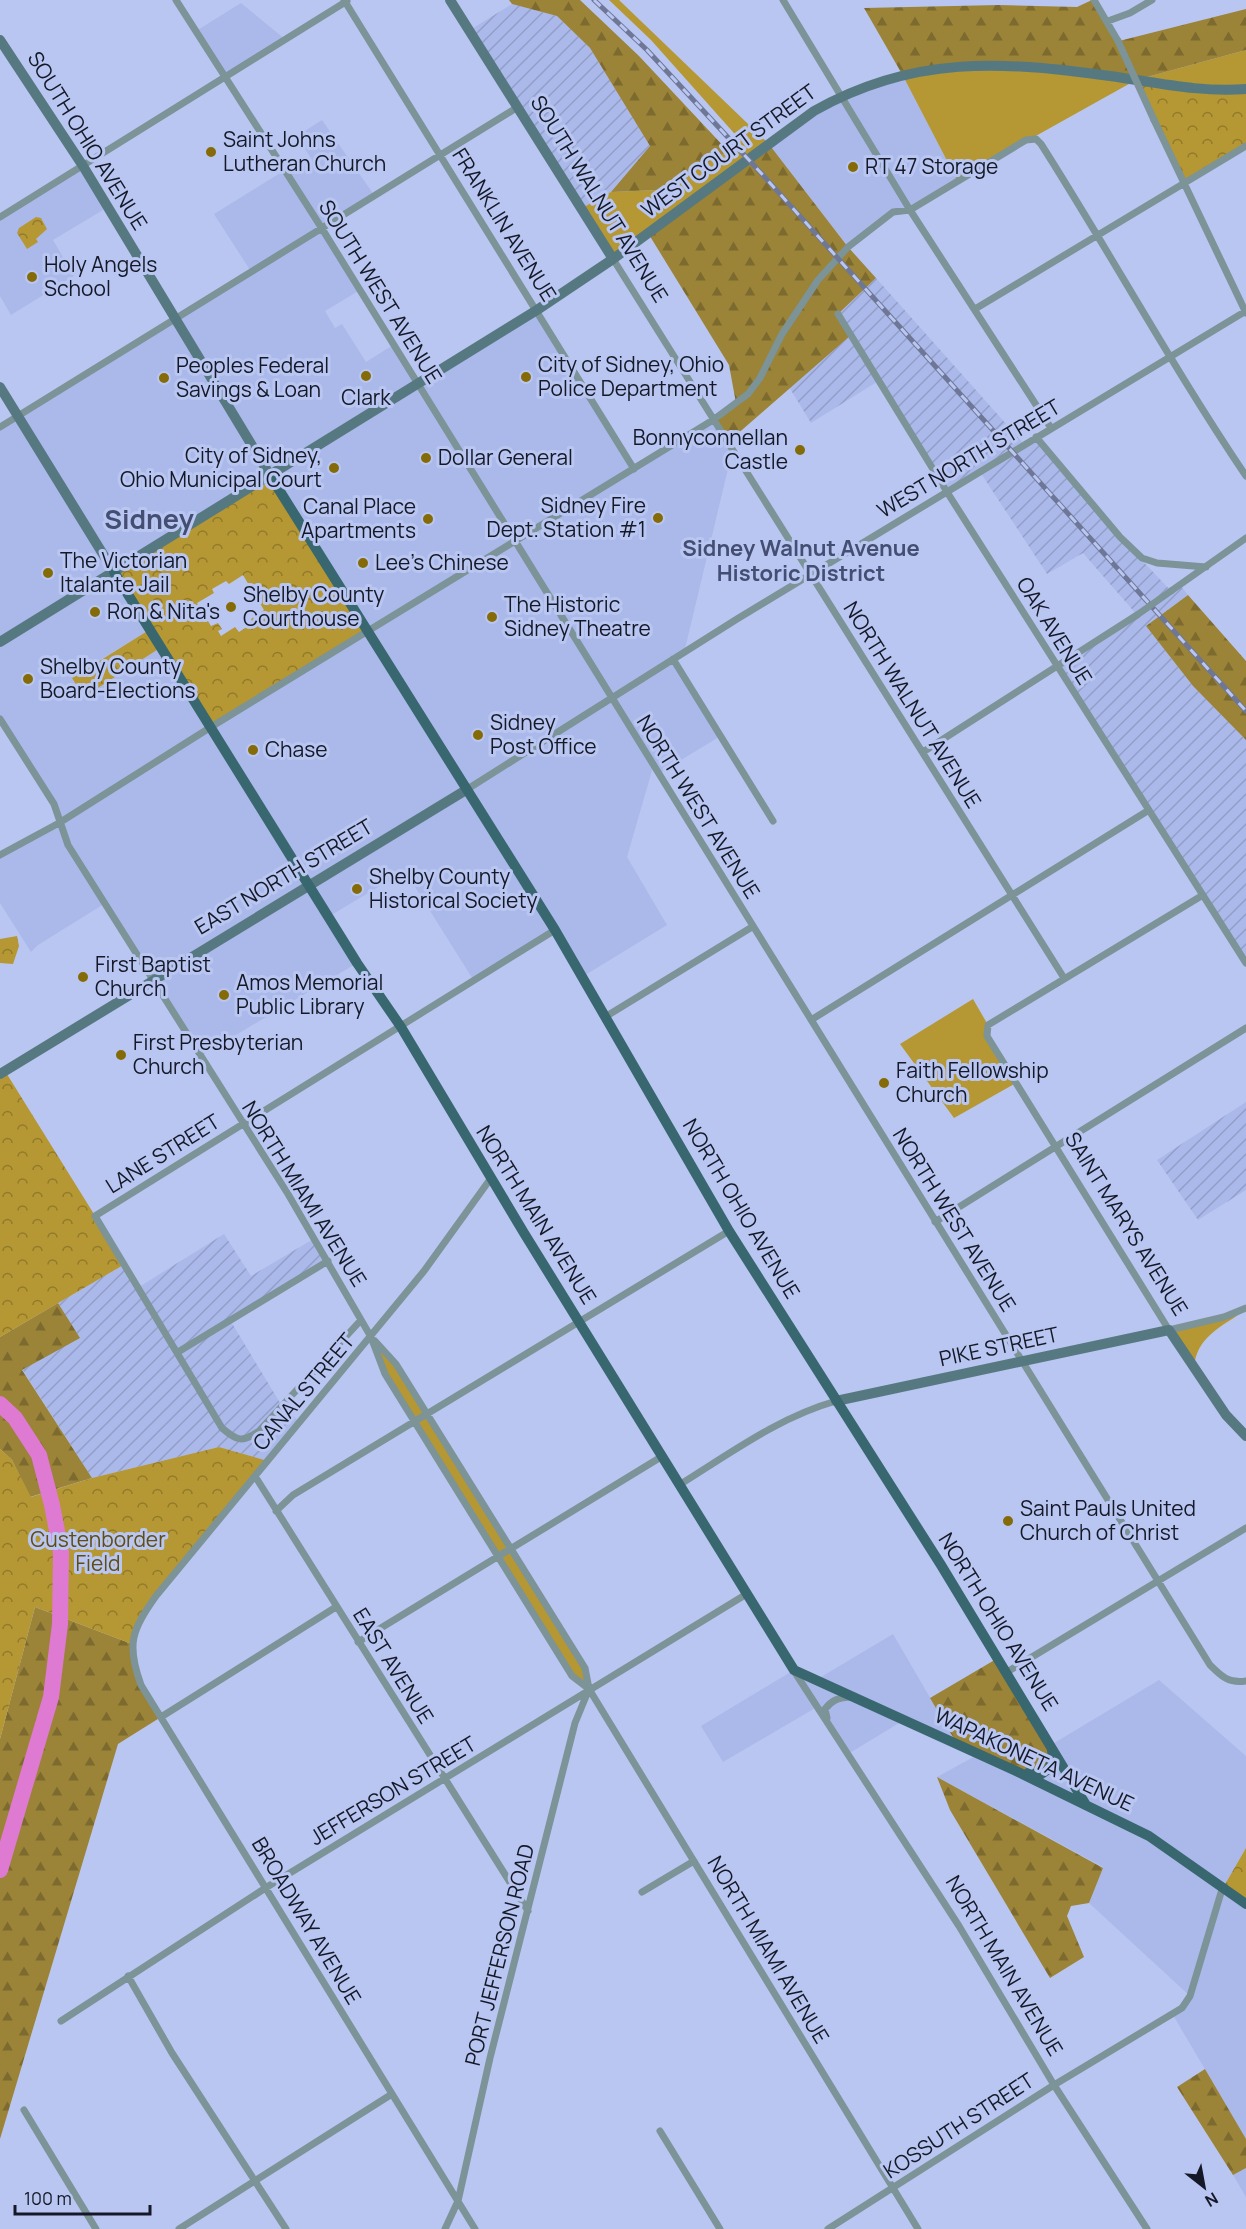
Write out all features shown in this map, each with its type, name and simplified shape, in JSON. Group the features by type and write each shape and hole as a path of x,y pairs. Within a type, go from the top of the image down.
{"main road":[{"name":"SOUTH WALNUT AVENUE","path":"450,0 613,259"},
{"name":"SOUTH OHIO AVENUE","path":"0,40 83,166 173,318 366,632"},
{"name":"WEST COURT STREET","path":"0,642 271,477 537,310 613,259 793,125 842,94 893,77 936,67 996,65 1191,86 1246,89"},
{"path":"0,387 114,572"},
{"name":"NORTH MAIN AVENUE","path":"114,572 307,884 400,1027 745,1595 794,1670"},
{"name":"NORTH OHIO AVENUE","path":"366,632 555,930 729,1231 1006,1672 1086,1805"},
{"name":"EAST NORTH STREET","path":"0,1074 307,884 466,790"},
{"name":"PIKE STREET","path":"836,1401 1169,1330"},
{"name":"SAINT MARYS AVENUE","path":"1169,1330 1226,1415 1246,1436"},
{"name":"WAPAKONETA AVENUE","path":"794,1670 1016,1771 1149,1836 1224,1886 1246,1904"},
{"path":"1016,1771 1031,1774 1046,1773 1053,1763 1051,1745"}],"street":[{"name":"SOUTH WEST AVENUE","path":"176,0 321,227 515,541"},
{"path":"783,0 842,94 910,210 1051,428"},
{"path":"1094,0 1118,41 1183,183 1246,312"},
{"path":"1108,21 1130,13 1152,0"},
{"path":"0,217 227,78 346,1"},
{"name":"FRANKLIN AVENUE","path":"346,1 634,469"},
{"path":"0,427 173,318 518,107"},
{"path":"0,855 59,823 211,727 712,420 748,394 760,378 782,334 818,280 848,247 893,212 910,210 1026,140 1036,139 1098,233 1169,358 1246,476"},
{"path":"975,309 1246,146"},
{"name":"SOUTH WALNUT AVENUE","path":"613,259 712,420"},
{"name":"WEST NORTH STREET","path":"466,790 611,698 1036,437 1246,312"},
{"name":"OAK AVENUE","path":"838,314 947,492 1246,963"},
{"name":"NORTH WALNUT AVENUE","path":"712,420 1064,978"},
{"path":"1036,437 1120,537 1142,558 1157,563 1206,567"},
{"path":"923,752 1137,615 1246,538"},
{"name":"NORTH WEST AVENUE","path":"515,541 1210,1665 1222,1677 1236,1683 1246,1681"},
{"path":"674,659 773,821"},
{"name":"NORTH MIAMI AVENUE","path":"0,718 47,790 68,845 328,1261 371,1337 385,1374 572,1676 589,1689"},
{"path":"811,1020 1149,810"},
{"path":"1064,978 1203,895"},
{"path":"605,1017 752,927"},
{"name":"LANE STREET","path":"178,1352 95,1216 555,930"},
{"name":"SAINT MARYS AVENUE","path":"1064,978 988,1025 987,1036 1169,1330"},
{"path":"935,1221 1054,1145 1246,1028"},
{"name":"CANAL STREET","path":"137,1623 424,1271 491,1178"},
{"path":"276,1511 292,1495 427,1416 578,1320 729,1231"},
{"path":"328,1261 178,1352 222,1428 235,1439 246,1440 259,1431 361,1320"},
{"path":"1169,1330 1224,1317 1246,1308"},
{"name":"NORTH MIAMI AVENUE","path":"371,1337 396,1364 585,1668 589,1689 918,2229"},
{"path":"679,1485 798,1414 836,1401"},
{"path":"358,1642 661,1457"},
{"name":"EAST AVENUE","path":"255,1476 528,1911"},
{"path":"1006,1672 1246,1528"},
{"name":"JEFFERSON STREET","path":"61,2021 267,1887 745,1595"},
{"path":"161,1717 336,1607"},
{"name":"BROADWAY AVENUE","path":"137,1623 132,1644 134,1666 141,1686 267,1887 475,2229"},
{"name":"NORTH MAIN AVENUE","path":"794,1670 959,1926 1054,2085 1147,2229"},
{"name":"PORT JEFFERSON ROAD","path":"445,2229 458,2201 490,2058 575,1723 589,1689"},
{"path":"829,1723 825,1709 831,1702 838,1698 852,1697"},
{"path":"642,1892 694,1861"},
{"name":"KOSSUTH STREET","path":"828,2229 1054,2085 1182,2008 1190,1996 1224,1886"},
{"path":"128,1976 172,2053 286,2229"},
{"path":"179,2229 392,2094"},
{"path":"24,2110 96,2229"},
{"path":"660,2131 720,2229"}],"shaded area":[{"path":"241,3 286,40 227,78 196,31"},
{"path":"512,4 557,16 590,48 650,146 611,192 582,208 470,30"},
{"path":"902,74 957,180 910,210 893,212 848,247 768,144 793,125"},
{"path":"322,120 374,195 321,227 360,290 325,311 335,328 342,324 366,362 393,345 417,385 537,310 634,469 713,420 732,452 684,653 674,659 719,737 658,774 653,767 627,857 667,925 582,977 554,931 474,981 405,871 328,917 357,963 199,1057 104,904 38,945 31,952 0,903 0,855 59,823 54,804 0,719 0,427 250,270 214,214 285,170 289,175 312,160 297,136","holes":["270,477 366,631 160,648 84,697 72,677 149,630"]},
{"path":"83,166 108,207 53,240 74,276 11,315 0,296 0,217"},
{"path":"876,278 1024,444 1036,437 1120,537 1171,591 1180,585 1188,595 1146,626 1193,686 1246,740 1246,963 1058,667 1137,615 1083,553 1047,574 980,472 947,492 880,380 811,423 789,387 851,335 838,314"},
{"path":"1246,1102 1246,1190 1198,1220 1157,1160"},
{"path":"224,1234 251,1276 315,1238 328,1261 230,1320 282,1406 300,1422 268,1461 219,1447 92,1478 22,1369 79,1338 58,1303 125,1264 139,1287"},
{"path":"893,1634 957,1744 904,1720 848,1754 817,1707 723,1762 701,1726 794,1670 816,1680"},
{"path":"1159,1680 1246,1756 1246,1848 1224,1886 1246,1904 1246,2139 1173,2015 1190,1996 1089,1903 1103,1867 937,1777 979,1754 1051,1745"},
{"path":"1246,2168 1246,2197 1233,2175"}],"green space":[{"path":"509,0 580,0 639,56 728,151 658,190 611,192 650,146 590,48 557,16 512,4"},
{"path":"609,0 619,0 768,143 613,259 582,208 611,192 658,190 741,141 651,40"},
{"path":"1092,0 1119,41 1246,9 1246,50 1136,80 996,65 902,74 864,8 999,5 1077,7"},
{"path":"1246,50 1246,89 1136,80"},
{"path":"996,65 1136,80 957,180 902,74"},
{"path":"1136,80 1246,89 1246,146 1183,183"},
{"path":"768,143 848,247 876,278 838,314 851,335 727,443 713,420 736,403 729,365 648,233"},
{"path":"36,217 41,218 47,229 36,239 38,242 27,249 17,233 19,228"},
{"path":"271,477 366,632 211,727 160,648 84,697 72,678 149,630 114,572","holes":["243,575 250,587 254,584 262,597 258,600 264,610 251,619 253,623 239,632 235,627 221,636 218,631 222,629 218,623 211,626 197,603 214,593 212,589 226,581 229,584"]},
{"path":"1188,595 1246,661 1246,740 1193,686 1146,626"},
{"path":"17,936 19,946 13,964 0,963 0,939"},
{"path":"973,999 988,1025 987,1036 1016,1083 954,1118 900,1044"},
{"path":"5,1071 125,1264 0,1337 0,1074"},
{"path":"58,1303 80,1338 22,1370 92,1478 30,1497 12,1460 0,1449 0,1337"},
{"path":"1246,1310 1205,1340 1196,1357 1194,1368 1169,1330"},
{"path":"371,1337 396,1364 585,1668 589,1689 572,1676 385,1374"},
{"name":"Custenborder Field","path":"219,1447 268,1461 156,1596 132,1644 35,1607 0,1739 0,1449 12,1460 31,1497 92,1478"},
{"path":"35,1607 132,1644 134,1666 161,1717 118,1744 0,2139 0,1739"},
{"path":"998,1658 1051,1745 1053,1763 1031,1774 957,1744 930,1698"},
{"path":"937,1777 1103,1868 1089,1903 1071,1906 1067,1916 1084,1957 1050,1978 950,1810"},
{"path":"1246,1848 1246,1904 1224,1886"},
{"path":"1205,2069 1246,2139 1246,2168 1233,2175 1177,2087"}],"waterway":[{"path":"0,1404 15,1418 39,1455 61,1552 60,1624 51,1697 0,1870"}],"railway":[{"path":"594,0 647,50 761,173 1246,711"}],"place":[{"name":"Saint Johns Lutheran Church","path":"211,152"},
{"name":"RT 47 Storage","path":"853,167"},
{"name":"Holy Angels School","path":"32,277"},
{"name":"Clark","path":"366,376"},
{"name":"City of Sidney, Ohio Police Department","path":"526,377"},
{"name":"Peoples Federal Savings & Loan","path":"164,378"},
{"name":"Bonnyconnellan Castle","path":"800,450"},
{"name":"Dollar General","path":"426,458"},
{"name":"City of Sidney, Ohio Municipal Court","path":"334,468"},
{"name":"Sidney Fire Dept. Station #1","path":"658,518"},
{"name":"Canal Place Apartments","path":"428,519"},
{"name":"Lee's Chinese","path":"363,563"},
{"name":"The Victorian Italante Jail","path":"48,573"},
{"name":"Shelby County Courthouse","path":"231,607"},
{"name":"Ron & Nita's","path":"95,612"},
{"name":"The Historic Sidney Theatre","path":"492,617"},
{"name":"Shelby County Board-Elections","path":"28,679"},
{"name":"Sidney Post Office","path":"478,735"},
{"name":"Chase","path":"253,750"},
{"name":"Shelby County Historical Society","path":"357,889"},
{"name":"First Baptist Church","path":"83,977"},
{"name":"Amos Memorial Public Library","path":"224,995"},
{"name":"First Presbyterian Church","path":"121,1055"},
{"name":"Faith Fellowship Church","path":"884,1083"},
{"name":"Saint Pauls United Church of Christ","path":"1008,1521"}],"district":[{"name":"Sidney","path":"149,520"},
{"name":"Sidney Walnut Avenue Historic District","path":"801,560"}]}
